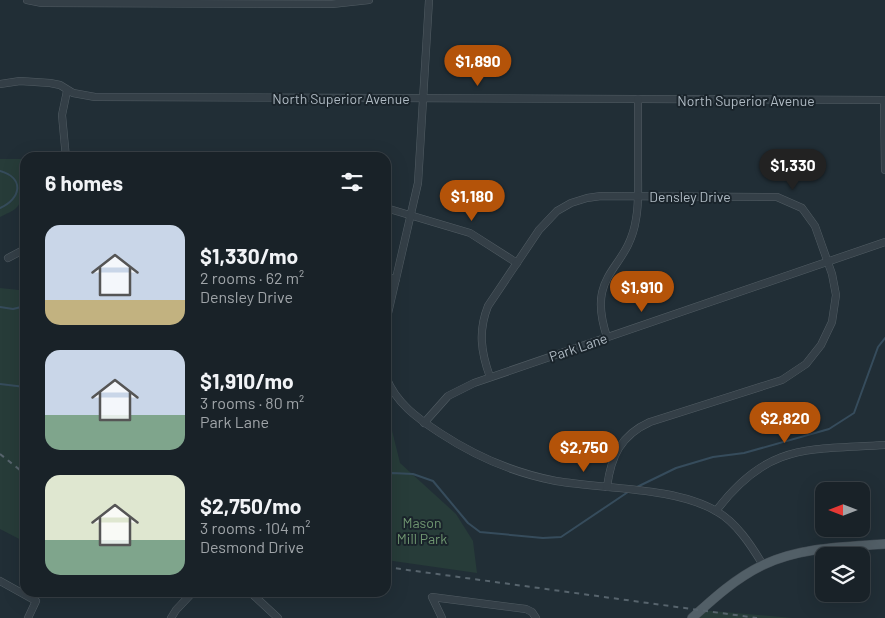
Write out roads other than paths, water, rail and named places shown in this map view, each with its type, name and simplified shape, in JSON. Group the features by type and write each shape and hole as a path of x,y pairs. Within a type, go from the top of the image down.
{"main road":[{"path":"692,618 726,589 762,565 803,552 885,544"}],"street":[{"path":"27,0 42,3 343,2 369,0"},
{"path":"391,300 412,217 418,183 429,0"},
{"name":"North Superior Avenue","path":"0,84 20,81 50,83 60,85 67,91 95,97 884,100"},
{"path":"65,152 62,115 67,91"},
{"path":"607,337 600,315 601,291 632,235 636,218 638,196 638,99"},
{"path":"884,100 885,170"},
{"name":"Densley Drive","path":"490,377 481,347 483,319 492,300 545,223 564,207 593,196 770,196 796,204 807,213 815,226 828,260 835,289 834,314 826,337 806,364 775,383 668,417 638,428 629,434 617,449 610,466 607,487"},
{"path":"391,210 470,233 517,263"},
{"name":"Park Lane","path":"424,423 448,396 462,388 490,377 885,242"},
{"path":"8,258 20,252"},
{"path":"391,278 396,279"},
{"path":"391,386 400,401 424,423 481,456 518,471 557,481 689,500 716,511 740,532 762,565"},
{"path":"716,511 750,475 781,456 811,449 885,445"},
{"path":"0,581 20,592"},
{"path":"28,618 36,601 29,597"},
{"path":"171,618 188,597"},
{"path":"255,597 278,618"},
{"path":"442,618 432,597 526,609 532,612 536,618"}],"waterway":[{"path":"0,171 14,178 17,183 16,194 7,204 0,208"},
{"path":"0,307 13,309 20,307"},
{"path":"637,487 676,468 713,457 744,453 829,429 854,413 878,347 885,338"},
{"path":"0,384 20,386"},
{"path":"391,473 413,474 433,481 468,523 480,532 543,538 561,537 628,492"}],"railway":[{"path":"0,454 20,470"},
{"path":"391,568 757,618"}],"park label":[{"name":"Mason Mill Park","path":"422,530"}]}
